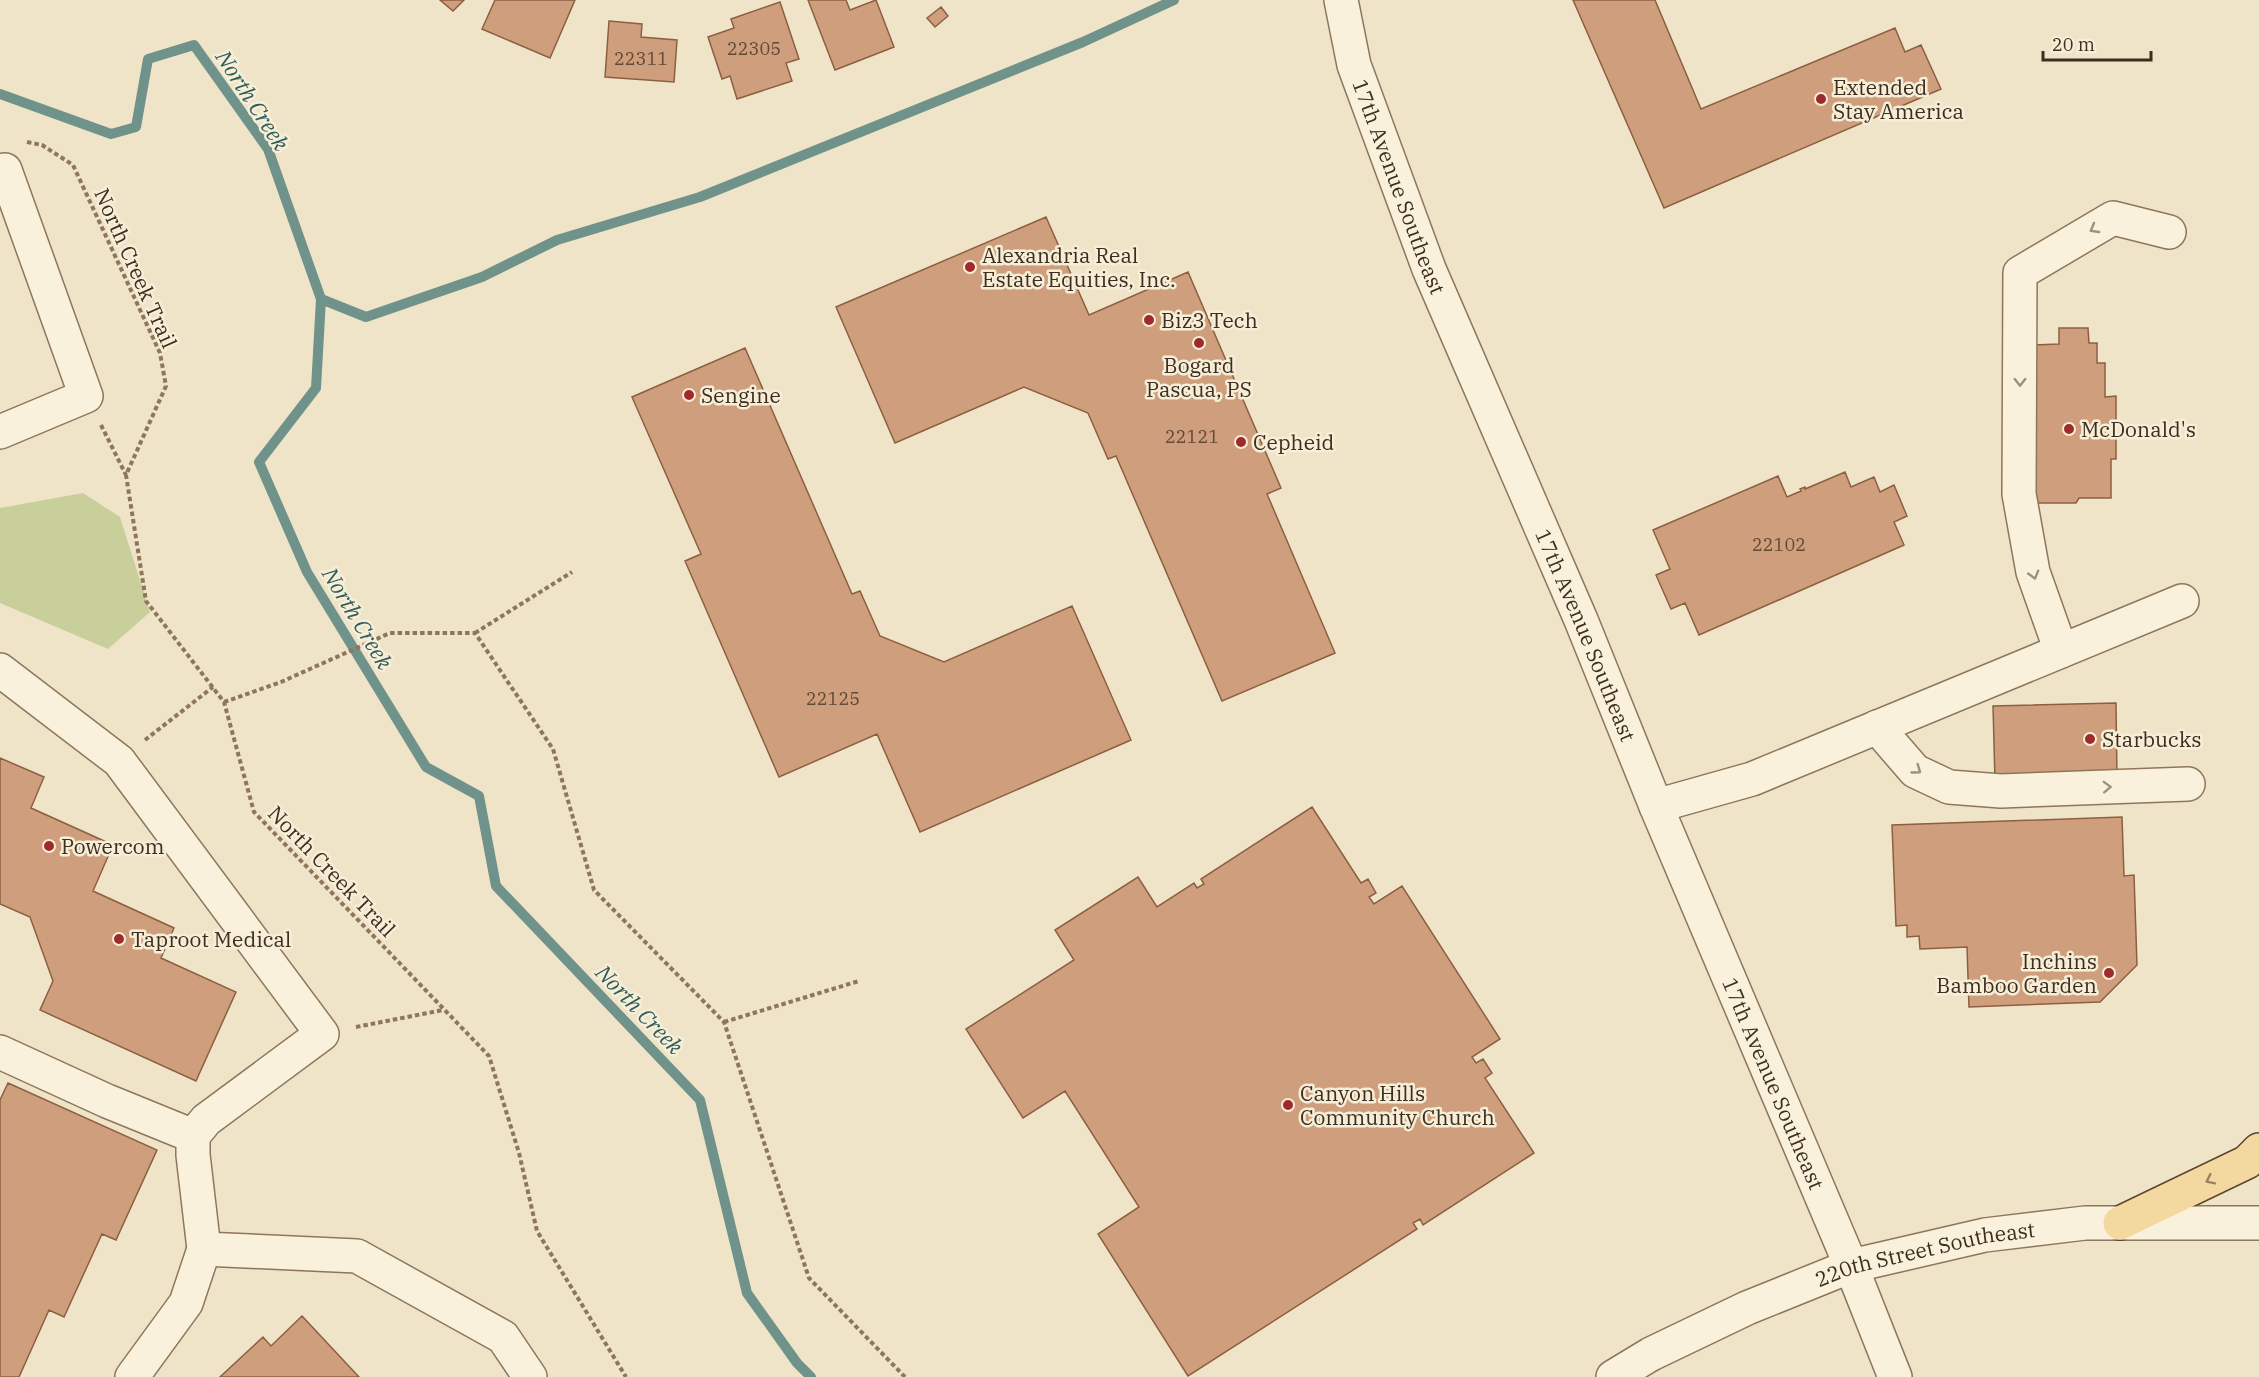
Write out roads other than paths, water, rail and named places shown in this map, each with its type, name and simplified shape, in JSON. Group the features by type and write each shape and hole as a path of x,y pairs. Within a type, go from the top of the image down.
{"main road":[{"path":"2120,1223 2247,1162 2259,1150"}],"street":[{"name":"17th Avenue Southeast","path":"1341,0 1354,65 1429,269 1581,620 1656,806 1851,1266 1895,1377"},
{"path":"0,171 5,170 86,396 0,432"},
{"path":"2061,651 2032,572 2019,494 2020,273 2113,218 2169,232"},
{"path":"1656,806 1752,779 2182,601"},
{"path":"0,670 119,761 322,1034 206,1120 193,1136 193,1155 204,1249 186,1303 132,1377"},
{"path":"1877,727 1915,771 1949,787 2001,791 2188,784"},
{"path":"0,1052 107,1101 193,1136"},
{"name":"220th Street Southeast","path":"1613,1377 1651,1354 1747,1308 1851,1266 1985,1234 2085,1223 2259,1223"},
{"path":"204,1249 357,1256 503,1337 530,1377"}],"waterway":[{"path":"321,299 366,317 482,277 557,240 700,197 1083,42 1174,0"},
{"name":"North Creek","path":"0,94 111,134 136,127 148,59 194,45 268,149 321,299 316,388 259,462 307,572 426,767 479,796 496,886 700,1100 747,1293 797,1363 811,1377"}],"place":[{"name":"Extended Stay America","path":"1821,99"},
{"name":"Alexandria Real Estate Equities, Inc.","path":"970,267"},
{"name":"Biz3 Tech","path":"1149,320"},
{"name":"Bogard Pascua, PS","path":"1199,343"},
{"name":"Sengine","path":"689,395"},
{"name":"McDonald's","path":"2069,429"},
{"name":"Cepheid","path":"1241,442"},
{"name":"Starbucks","path":"2090,739"},
{"name":"Powercom","path":"49,846"},
{"name":"Taproot Medical","path":"119,939"},
{"name":"Inchins Bamboo Garden","path":"2109,973"},
{"name":"Canyon Hills Community Church","path":"1288,1105"}]}
